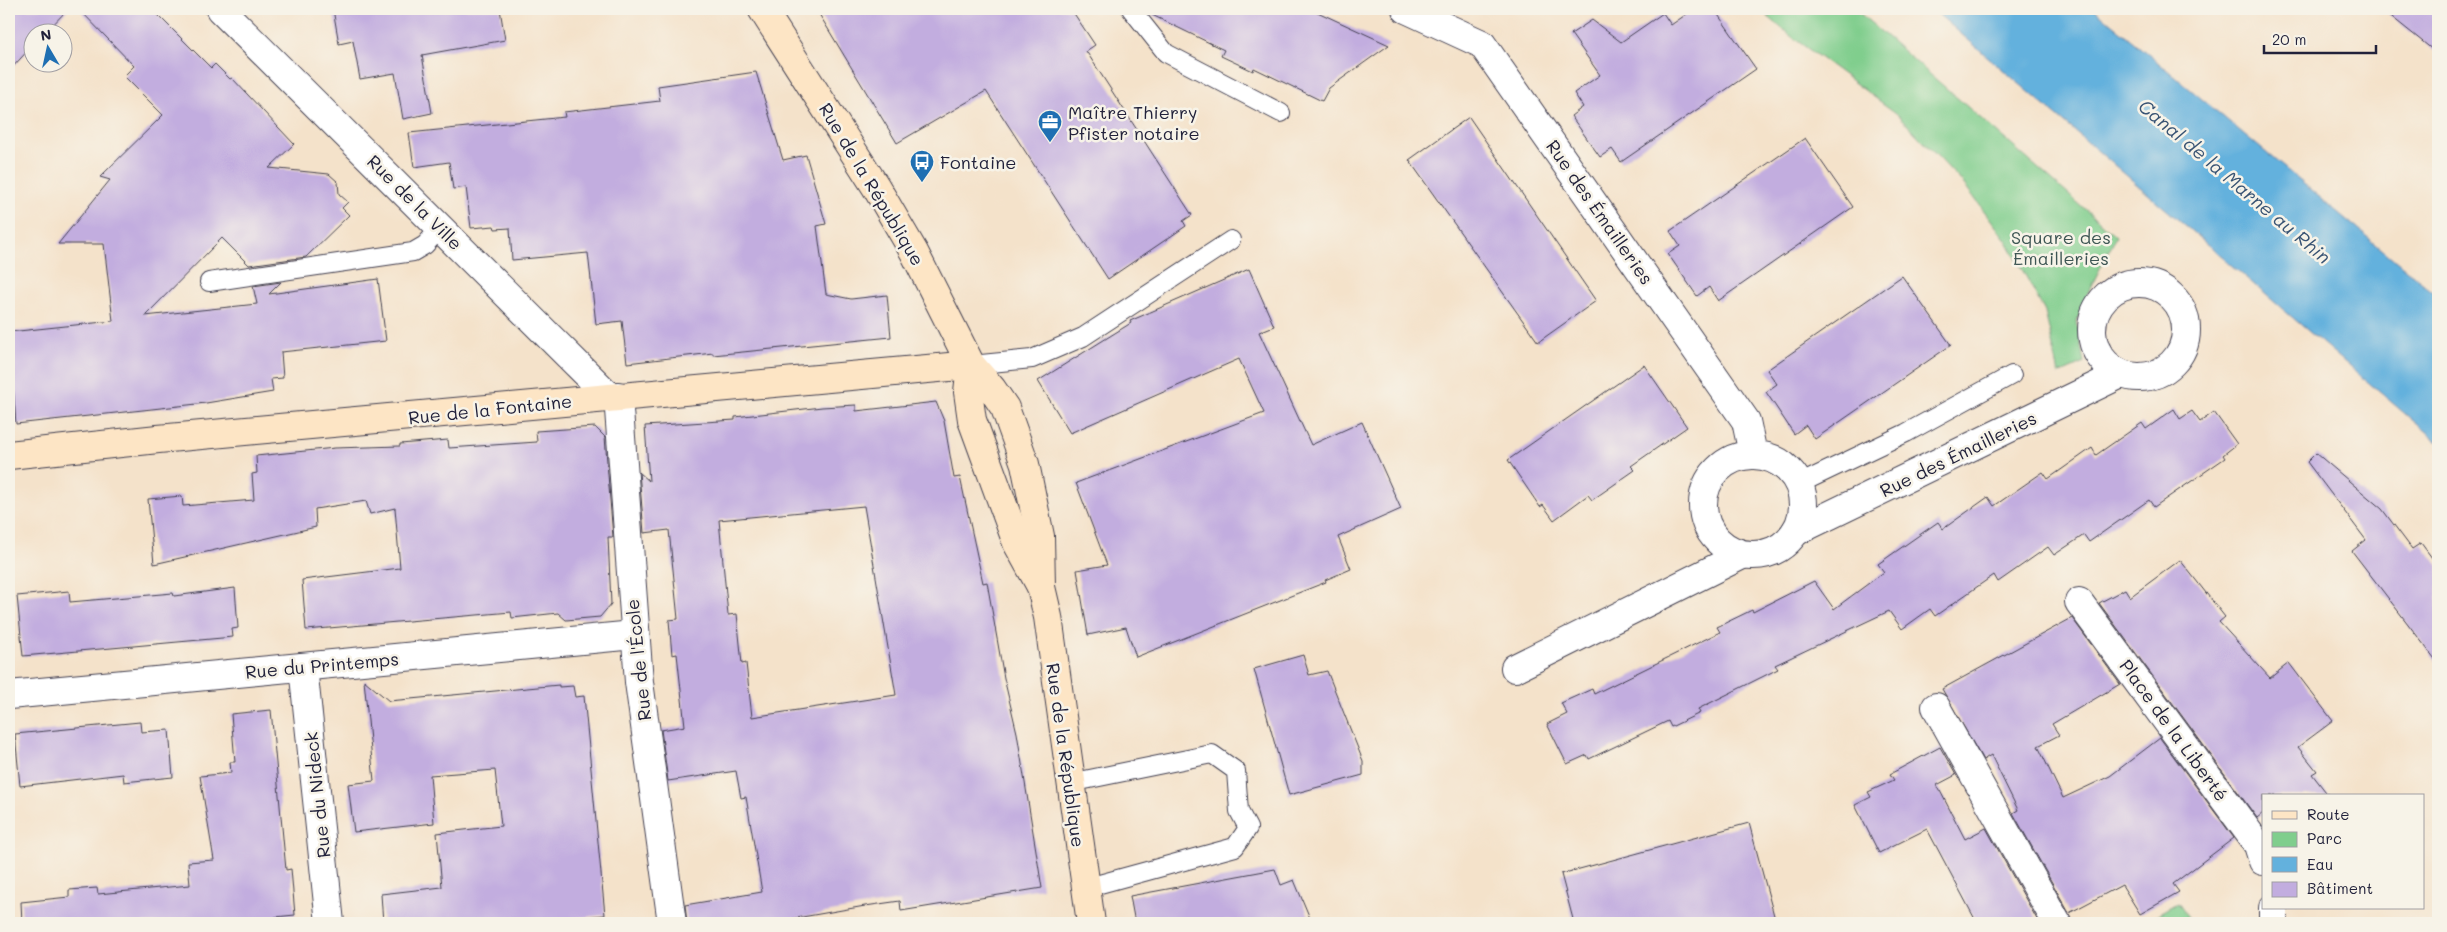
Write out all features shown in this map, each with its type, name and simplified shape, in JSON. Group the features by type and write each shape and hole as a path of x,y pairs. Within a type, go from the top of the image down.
{"main road":[{"name":"Rue de la République","path":"762,9 876,187 914,252 971,365 992,389 1005,408 1026,464 1040,536 1041,587 1048,617 1091,923"},
{"name":"Rue de la Fontaine","path":"9,456 158,439 971,365"}],"street":[{"name":"Rue de la Ville","path":"220,9 614,397"},
{"name":"Rue des Émailleries","path":"1406,9 1482,44 1746,421 1753,454"},
{"name":"Rue des Émailleries","path":"1796,532 1803,509 1799,484 1792,472 1781,462 1768,456 1753,454 1737,457 1722,464 1710,476 1703,491 1702,508 1705,524 1714,538 1726,549 1742,554 1757,555 1772,552 1786,543 1796,532 2121,374"},
{"name":"Rue de l'École","path":"614,397 634,635 672,923"},
{"name":"Rue des Émailleries","path":"1515,668 1742,554"},
{"name":"Place de la Liberté","path":"2079,602 2258,845 2262,858"},
{"name":"Rue du Printemps","path":"9,694 634,635"},
{"name":"Rue du Nideck","path":"303,667 330,923"},
{"path":"1936,707 2058,923"},
{"path":"2273,910 2273,923"}],"lane":[{"path":"1131,9 1166,53 1281,112"},
{"path":"209,282 413,252 425,245 441,227"},
{"path":"971,365 1032,359 1076,340 1231,240"},
{"path":"1799,484 1906,433 2012,375"},
{"path":"1070,783 1212,754 1236,771 1239,811 1248,828 1235,847 1086,888"}],"green space":[{"name":"Square des Émailleries","path":"1759,9 1855,9 2116,236 2082,305 2077,322 2084,363 2059,374 2045,312 2007,241 1963,183 1896,113 1792,37"},
{"path":"2178,903 2192,923 2142,923"}],"water":[{"name":"Canal de la Marne au Rhin","path":"1932,9 2094,9 2438,296 2438,442"}],"building":[{"path":"9,9 68,9 56,22 22,22 22,57 9,71"},
{"path":"79,9 152,9 211,68 215,64 230,79 232,78 294,144 269,168 329,174 338,182 339,194 348,202 342,208 349,215 306,257 249,265 222,238 145,316 257,304 253,286 281,282 269,294 378,279 386,341 281,352 283,378 271,379 273,392 206,403 16,424 9,332 113,321 104,244 58,244 110,180 100,177 163,115 124,76 134,66"},
{"path":"333,9 500,9 505,40 422,55 432,113 403,119 395,73 360,79 353,41 339,44"},
{"path":"816,9 1071,9 1095,45 1086,51 1192,215 1183,221 1186,226 1108,279 986,91 897,143"},
{"path":"1144,9 1311,9 1389,45 1329,88 1322,101 1254,68 1253,71 1221,56 1224,50 1148,13"},
{"path":"1694,9 1714,9 1756,69 1621,162 1612,149 1600,157 1571,116 1583,107 1574,93 1600,75 1571,34 1592,20 1621,42 1663,13 1671,25"},
{"path":"2382,9 2438,9 2438,54"},
{"path":"756,72 783,160 806,155 826,224 817,226 826,294 851,299 887,295 891,337 713,355 713,353 627,363 622,321 596,324 588,253 512,260 510,228 495,229 494,226 471,228 466,187 453,189 449,162 414,167 409,133 565,117 564,112 660,101 658,86"},
{"path":"1469,117 1596,301 1538,342 1409,160"},
{"path":"1805,138 1853,207 1718,301 1709,287 1697,296 1668,254 1680,246 1670,231"},
{"path":"1249,269 1274,326 1259,332 1311,445 1362,422 1401,509 1338,537 1351,569 1325,580 1326,582 1136,657 1126,627 1088,635 1077,570 1107,565 1076,483 1264,413 1239,359 1070,433 1038,381 1131,323 1130,321"},
{"path":"1902,276 1951,345 1815,439 1806,425 1794,434 1766,392 1777,384 1767,370"},
{"path":"1644,365 1687,427 1631,466 1635,470 1592,500 1588,495 1554,520 1543,505 1540,507 1508,460"},
{"path":"936,402 944,421 954,478 960,477 983,583 987,582 1004,678 1017,733 1042,888 901,911 900,901 785,920 786,923 687,923 685,905 762,892 746,797 741,798 736,771 668,781 661,730 685,726 677,654 672,655 669,620 678,619 669,530 644,533 639,472 649,481 645,426 735,420 735,417 822,407 856,405 856,411","holes":["864,506 896,695 752,717 746,663 742,664 737,614 728,615 719,520"]},
{"path":"2174,409 2180,419 2192,411 2200,422 2214,412 2237,444 2223,455 2225,458 2154,507 2149,500 2089,542 2084,535 2054,555 2048,547 1998,582 1994,575 1935,616 1930,609 1902,629 1889,611 1775,665 1778,669 1698,709 1700,713 1671,727 1668,721 1589,759 1587,755 1567,764 1547,724 1567,714 1561,703 1592,689 1594,694 1720,632 1717,627 1752,610 1753,612 1814,581 1834,609 1884,572 1878,564 1938,522 1943,529 1988,497 1994,506 2043,472 2048,479 2092,448 2096,455 2142,423 2146,429"},
{"path":"595,427 605,437 613,537 608,537 611,604 600,617 566,620 558,613 512,618 511,612 306,630 302,580 400,568 395,508 370,514 366,501 315,509 316,527 154,564 148,499 182,496 183,506 254,500 252,474 257,473 256,456 335,448 400,446 400,444 448,440 449,448 537,442 536,431"},
{"path":"2316,453 2382,509 2412,549 2421,543 2438,566 2438,663 2352,551 2366,540 2307,462"},
{"path":"2180,560 2225,617 2219,622 2270,678 2289,663 2333,721 2298,747 2317,771 2312,774 2327,794 2262,794 2262,814 2257,818 2099,603 2125,589 2130,597"},
{"path":"235,588 238,628 232,629 233,637 23,656 17,596 69,591 70,602 173,593 174,596"},
{"path":"2072,618 2120,684 2052,724 2059,735 2038,746 2063,798 2110,776 2160,738 2234,838 2173,884 2179,892 2140,914 2122,885 2069,913 2013,813 2018,810 1991,755 1983,760 1942,689"},
{"path":"1303,655 1309,675 1327,671 1363,761 1363,775 1289,795 1254,669"},
{"path":"364,680 389,701 559,685 559,687 573,686 575,697 584,696 605,915 523,923 383,923 381,894 442,887 437,833 501,826 495,770 430,775 434,823 354,832 348,784 374,781"},
{"path":"271,710 286,870 291,869 295,915 275,917 276,923 22,923 21,902 69,897 69,890 97,888 98,894 190,885 188,862 214,860 200,776 231,773 230,762 235,762 231,714"},
{"path":"140,722 141,732 169,730 173,777 124,782 123,774 20,786 15,734"},
{"path":"1940,747 1956,775 1937,785 1965,839 1986,828 2039,923 1977,923 1927,829 1879,853 1855,805 1871,797 1868,792 1894,780 1890,774"},
{"path":"1749,823 1776,923 1574,923 1561,874"},
{"path":"1275,869 1281,885 1294,880 1312,923 1231,923 1230,920 1207,923 1135,923 1130,896"}],"place":[{"name":"Maître Thierry Pfister notaire","path":"1050,143"},
{"name":"Fontaine","path":"922,183"}]}
